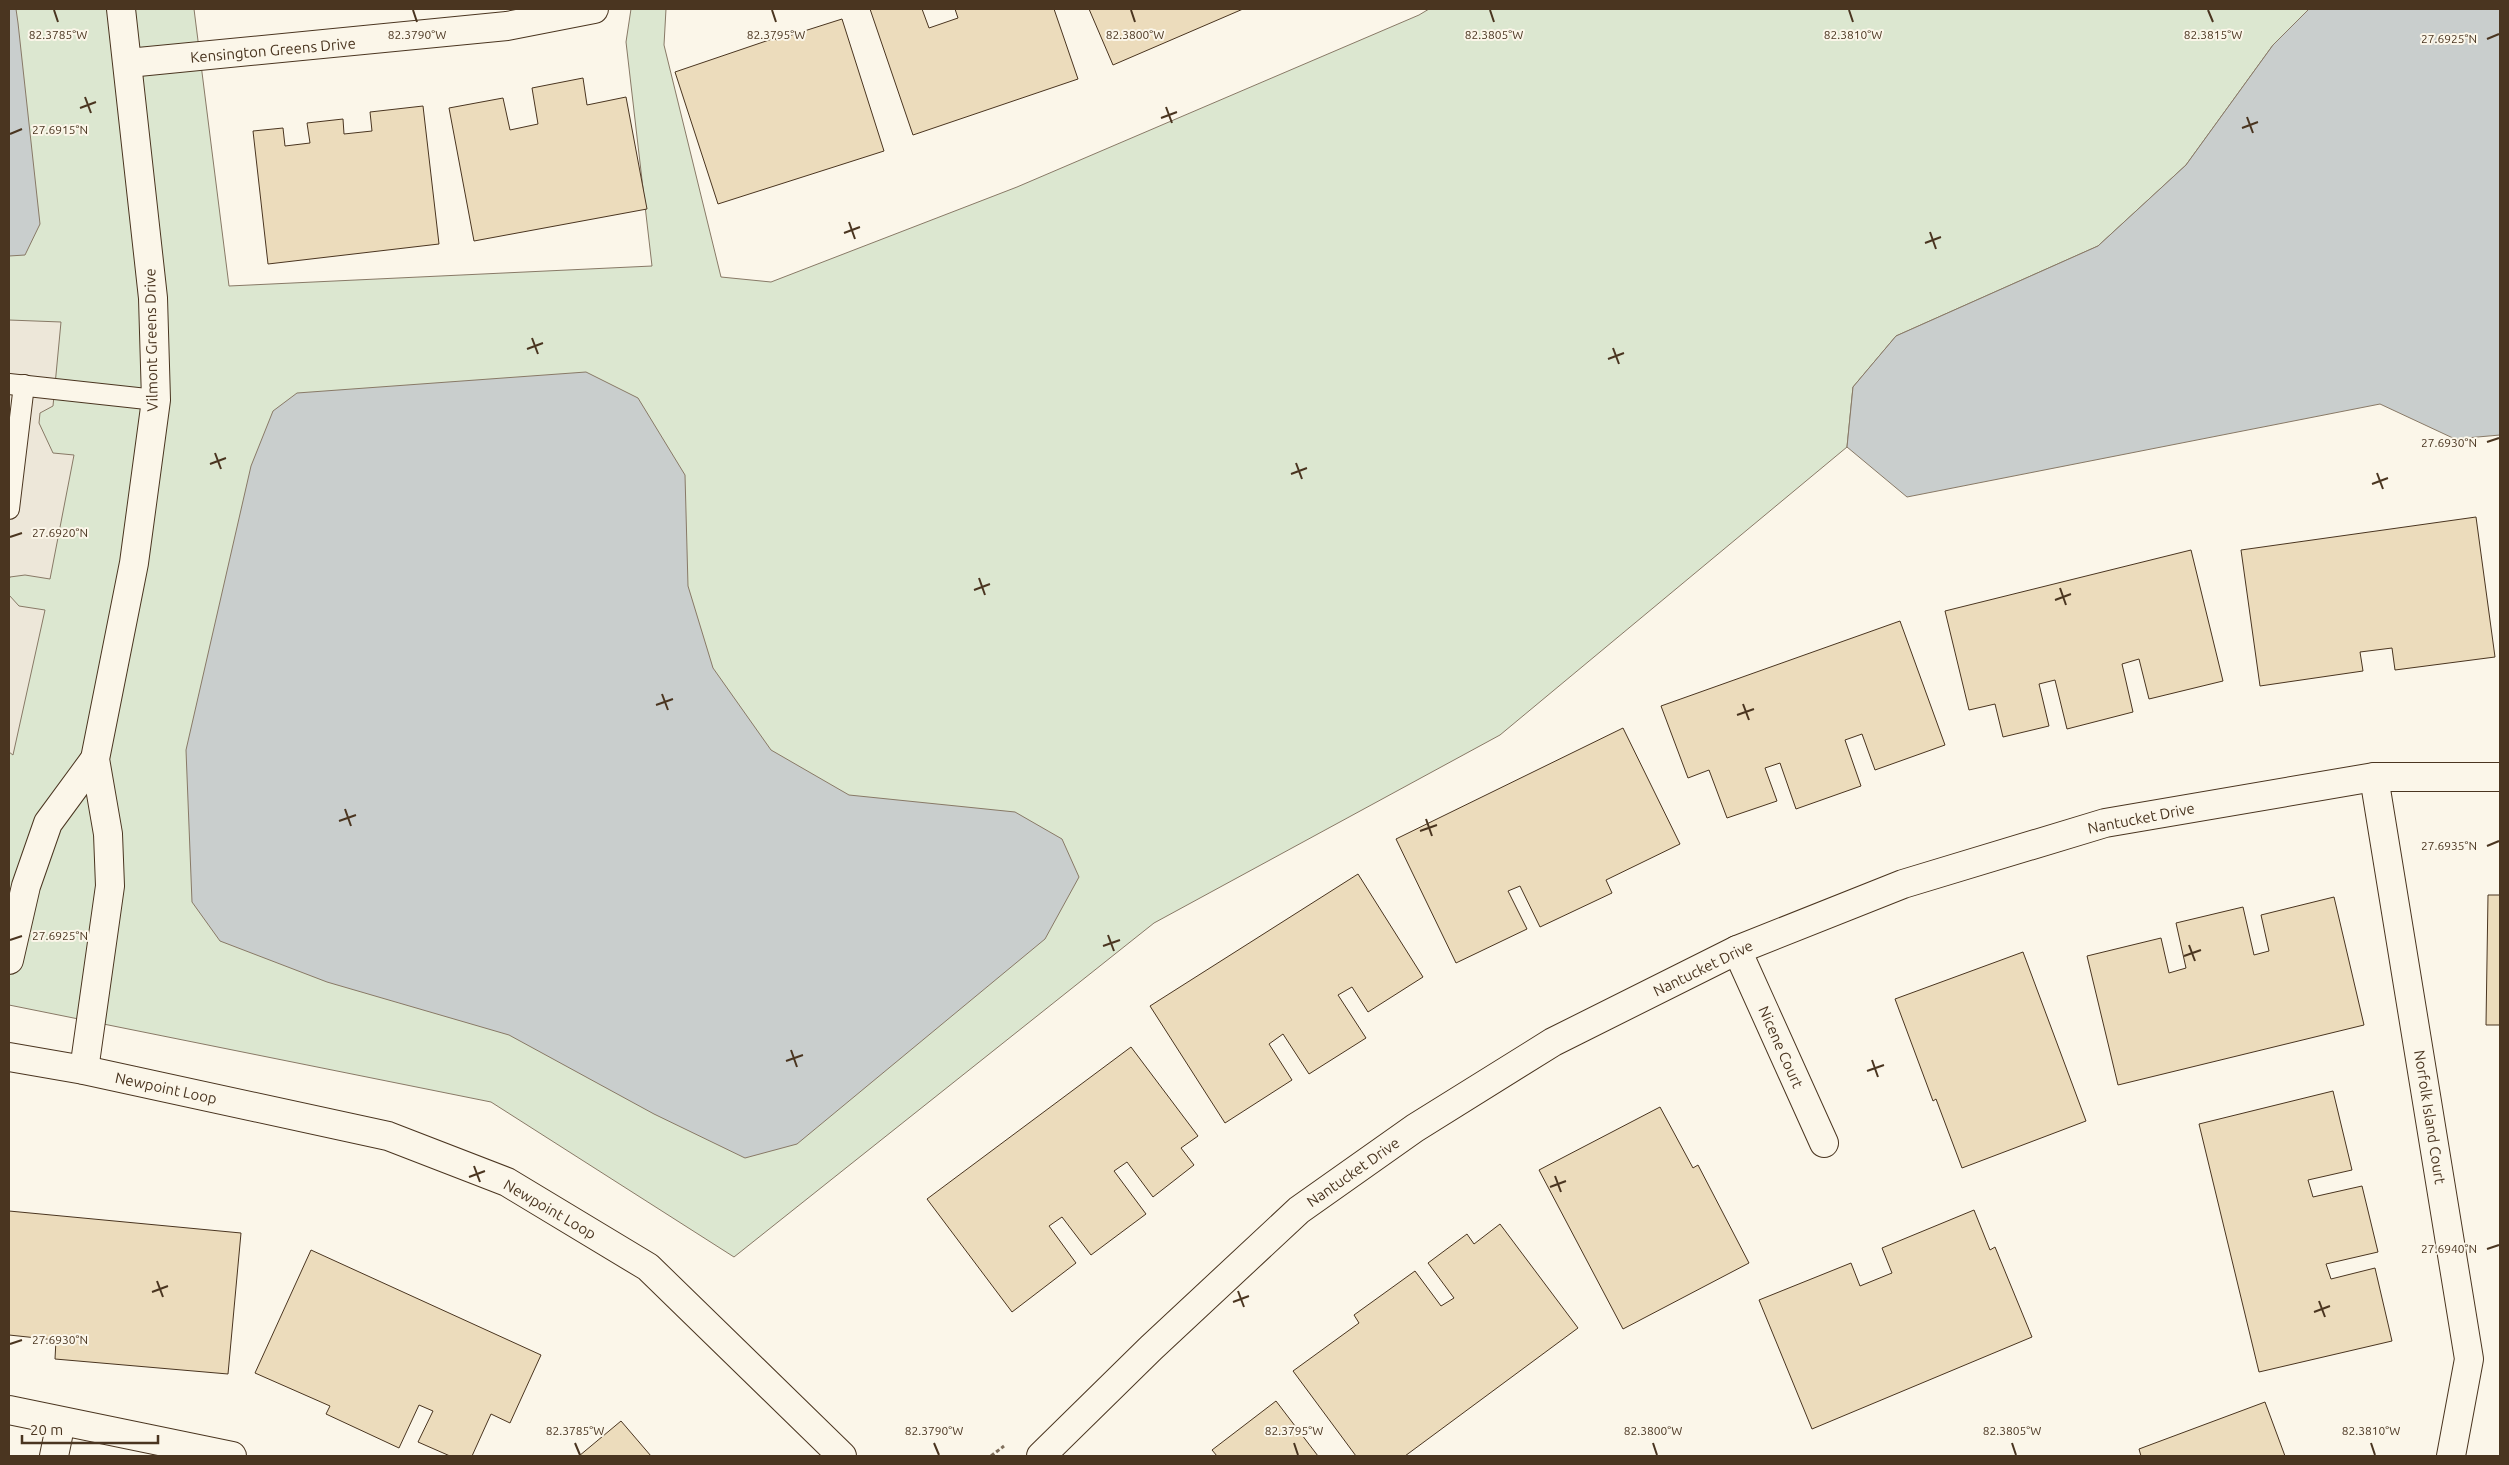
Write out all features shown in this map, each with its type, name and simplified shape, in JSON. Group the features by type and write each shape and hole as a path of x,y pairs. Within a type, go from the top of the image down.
{"street":[{"name":"Vilmont Greens Drive","path":"84,1070 110,886 108,834 95,759 134,563 156,400 153,298 121,9"},
{"name":"Kensington Greens Drive","path":"128,63 507,26 594,9"},
{"name":"Vilmont Greens Drive","path":"9,960 26,886 48,823 95,759"},
{"name":"Nantucket Drive","path":"1042,1456 1151,1348 1299,1210 1415,1128 1553,1042 1737,950 1903,884 2105,823 2374,777 2500,777"},
{"name":"Norfolk Island Court","path":"2374,777 2469,1359 2451,1456"},
{"name":"Nicene Court","path":"1737,950 1824,1143"},
{"name":"Newpoint Loop","path":"9,1057 84,1070 388,1136 507,1182 648,1267 842,1456"},
{"path":"9,1410 232,1456"},
{"path":"54,1456 61,1422"}],"lane":[{"path":"9,509 16,384 156,400"}],"green space":[{"path":"9,9 194,9 229,286 652,266 626,42 631,9 666,9 664,45 721,277 771,282 1017,187 1419,15 1429,9 2309,9 2273,45 2186,165 2098,246 1896,336 1853,387 1847,447 1500,735 1154,923 734,1257 491,1102 9,1005"}],"shaded area":[{"path":"9,9 16,9 40,224 25,255 9,256"},
{"path":"2309,9 2500,9 2500,435 2455,439 2380,404 1907,497 1847,447 1853,387 1896,336 2098,246 2186,165 2273,45"},
{"path":"9,320 61,322 53,406 40,413 39,423 53,453 74,455 50,579 25,575 10,577 9,580"},
{"path":"586,372 638,398 685,475 688,586 713,668 771,750 849,795 1015,812 1062,839 1079,877 1045,939 797,1144 745,1158 654,1114 509,1035 327,982 220,941 192,902 186,750 251,466 273,411 297,393"},
{"path":"9,595 19,606 45,610 13,755 9,752"}],"building":[{"path":"870,9 922,9 929,28 958,18 955,9 1054,9 1078,79 913,135"},
{"path":"1089,9 1243,9 1113,65"},
{"path":"842,19 884,151 718,204 675,72 775,38 776,40"},
{"path":"583,78 587,105 626,97 647,209 474,241 449,108 503,98 510,130 538,124 532,88"},
{"path":"423,106 439,244 268,264 253,131 283,128 285,146 310,143 307,123 343,119 344,134 372,131 370,112"},
{"path":"2476,517 2495,657 2395,670 2392,648 2360,652 2363,671 2260,686 2241,550"},
{"path":"2191,550 2223,681 2149,699 2139,659 2122,664 2133,712 2067,729 2055,680 2039,684 2049,726 2003,737 1995,704 1969,710 1945,611"},
{"path":"1900,621 1945,745 1875,770 1862,734 1845,740 1861,786 1796,809 1780,763 1765,768 1777,801 1727,818 1709,770 1688,778 1661,706"},
{"path":"1623,728 1680,844 1606,880 1612,893 1540,927 1520,886 1508,891 1527,929 1456,963 1396,839"},
{"path":"1358,874 1423,977 1368,1012 1352,987 1338,995 1366,1038 1309,1074 1283,1034 1269,1044 1292,1080 1225,1123 1150,1006"},
{"path":"2488,895 2500,895 2500,1025 2486,1025"},
{"path":"2334,897 2364,1025 2118,1085 2087,956 2161,938 2169,973 2186,968 2176,923 2243,907 2254,955 2269,951 2261,915"},
{"path":"2023,952 2086,1121 1962,1168 1936,1099 1933,1101 1895,999"},
{"path":"1131,1047 1198,1136 1181,1148 1194,1165 1153,1197 1127,1162 1114,1171 1146,1214 1091,1255 1062,1217 1049,1226 1076,1263 1012,1312 927,1199"},
{"path":"2333,1091 2352,1170 2308,1180 2313,1197 2362,1186 2378,1252 2326,1264 2331,1279 2375,1268 2392,1341 2259,1372 2199,1124"},
{"path":"1660,1107 1693,1168 1698,1165 1749,1263 1623,1329 1539,1170"},
{"path":"1974,1210 1990,1250 1995,1247 2032,1337 1812,1429 1759,1300 1851,1263 1860,1286 1892,1273 1882,1248"},
{"path":"9,1211 241,1233 228,1374 55,1359 56,1340 9,1335"},
{"path":"1500,1224 1578,1328 1405,1456 1356,1456 1293,1371 1359,1323 1354,1315 1415,1271 1441,1306 1454,1298 1428,1263 1467,1234 1474,1244"},
{"path":"311,1250 541,1355 510,1423 491,1414 472,1456 450,1456 418,1442 433,1411 419,1405 399,1448 326,1414 330,1406 255,1373"},
{"path":"1276,1401 1318,1456 1217,1456 1212,1450"},
{"path":"2265,1402 2285,1456 2141,1456 2139,1449"},
{"path":"621,1421 651,1456 579,1456"}]}
